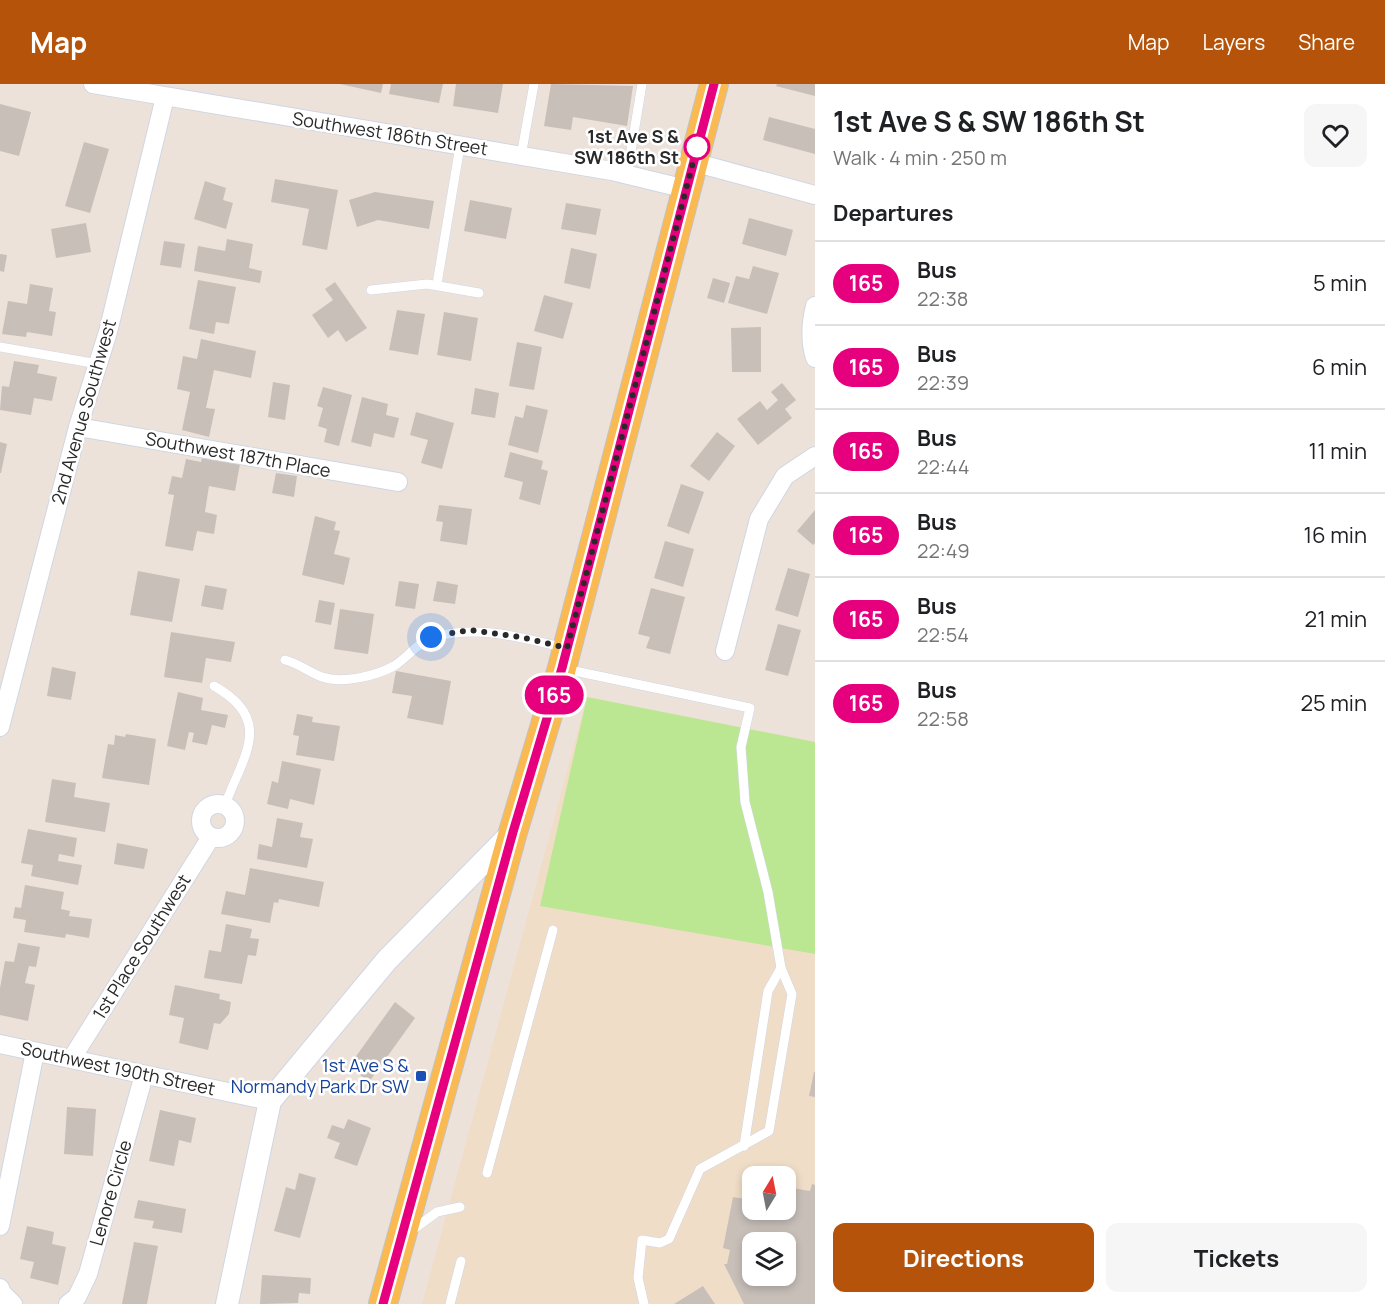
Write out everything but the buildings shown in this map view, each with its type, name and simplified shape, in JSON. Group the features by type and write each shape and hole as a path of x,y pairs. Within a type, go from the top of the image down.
{"main road":[{"path":"383,1304 513,832 564,658 714,84"}],"street":[{"name":"Southwest 186th Street","path":"93,84 521,156 627,175 686,189"},
{"name":"2nd Avenue Southwest","path":"0,727 78,427 98,364 165,97"},
{"path":"693,162 815,195"},
{"path":"815,306 812,318 815,358"},
{"name":"Southwest 187th Place","path":"78,427 398,482"},
{"path":"725,651 759,519 785,476 815,456"},
{"name":"1st Place Southwest","path":"72,1058 211,837 201,825 202,814 214,804 225,805"},
{"path":"227,1304 270,1101 387,960 513,832"},
{"name":"Southwest 190th Street","path":"0,1044 270,1101"},
{"path":"0,1226 35,1052"},
{"name":"Lenore Circle","path":"68,1304 77,1297 88,1274 144,1076"},
{"path":"0,1288 13,1304"}],"lane":[{"path":"521,156 534,84"},
{"path":"627,175 642,84"},
{"path":"437,284 460,146"},
{"path":"371,290 437,284 479,293"},
{"path":"0,347 98,364"},
{"path":"285,660 305,666 323,677 352,678 394,666 431,637 469,630 520,637 564,658 750,708 741,747 745,802 768,892 781,968 792,994 769,1131 700,1169 669,1239 660,1243 642,1240 638,1278 644,1304"},
{"path":"214,686 231,695 250,725 252,736 225,805"},
{"path":"487,1173 553,930"},
{"path":"744,1146 768,991 781,968"},
{"path":"400,1240 428,1217 460,1207"},
{"path":"450,1304 461,1261"}],"shaded area":[{"path":"587,697 815,742 815,1304 422,1304"}],"green space":[{"path":"587,697 815,742 815,954 540,906"}],"bus line":[{"name":"165","path":"383,1304 513,832 562,668 714,84"}],"place":[{"name":"1st Ave S & SW 186th St","path":"697,147"},
{"name":"1st Ave S & Normandy Park Dr SW","path":"421,1076"}],"route":[{"path":"431,637 469,630 520,637 567,648 697,147"}]}
